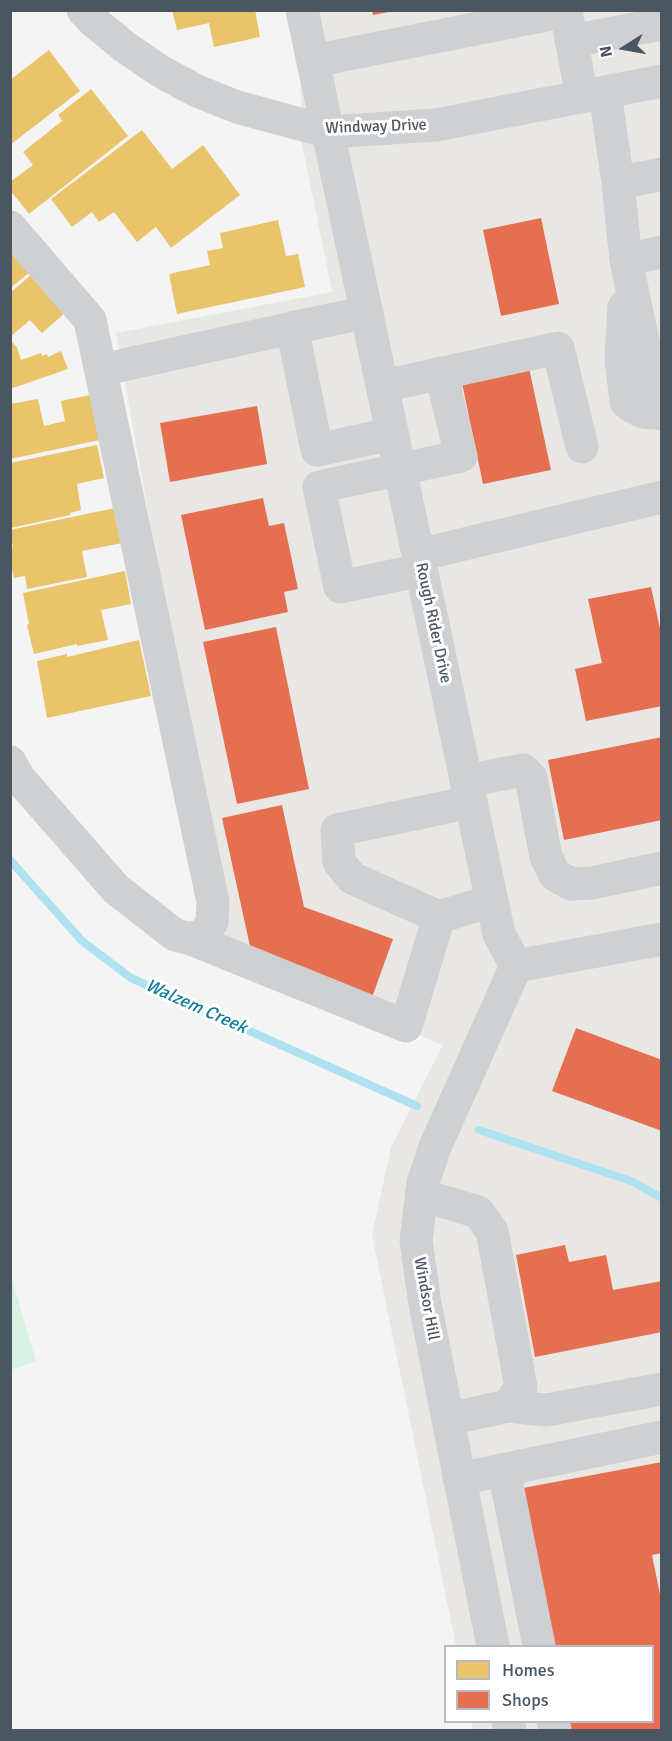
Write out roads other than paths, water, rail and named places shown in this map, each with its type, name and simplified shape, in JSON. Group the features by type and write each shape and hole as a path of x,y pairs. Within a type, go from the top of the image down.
{"street":[{"name":"Windway Drive","path":"83,10 124,47 160,71 198,91 237,107 328,132 436,125 662,81"},
{"name":"Rough Rider Drive","path":"302,10 499,934 516,966"},
{"path":"313,61 568,21 662,24"},
{"path":"568,21 593,95 618,183 626,260 621,358 626,402 636,410 650,414 660,413"},
{"path":"618,183 662,174"},
{"path":"10,227 90,320 213,902 212,922 206,934 191,939"},
{"path":"626,260 662,252"},
{"path":"100,370 367,312"},
{"path":"292,328 317,450 392,434"},
{"path":"383,386 558,348 582,447"},
{"path":"441,373 461,456 319,487 340,587 420,562 662,497"},
{"path":"10,762 20,779 116,889 175,935 191,939 406,1026 439,916"},
{"path":"492,901 439,916 352,878 339,862 337,830 468,791 523,770 531,778 546,857 555,875 571,884 592,884 662,868"},
{"path":"516,966 662,939"},
{"name":"Windsor Hill","path":"493,1645 425,1304 416,1240 423,1183 435,1147 516,966"},
{"path":"422,1195 478,1212 492,1231 521,1387 508,1406"},
{"path":"448,1419 508,1406 546,1410 662,1389"},
{"path":"459,1479 662,1437"},
{"path":"504,1470 539,1645"}],"waterway":[{"name":"Walzem Creek","path":"10,860 82,941 131,978 417,1106"},
{"name":"Walzem Creek","path":"479,1130 631,1181 662,1198"}]}
